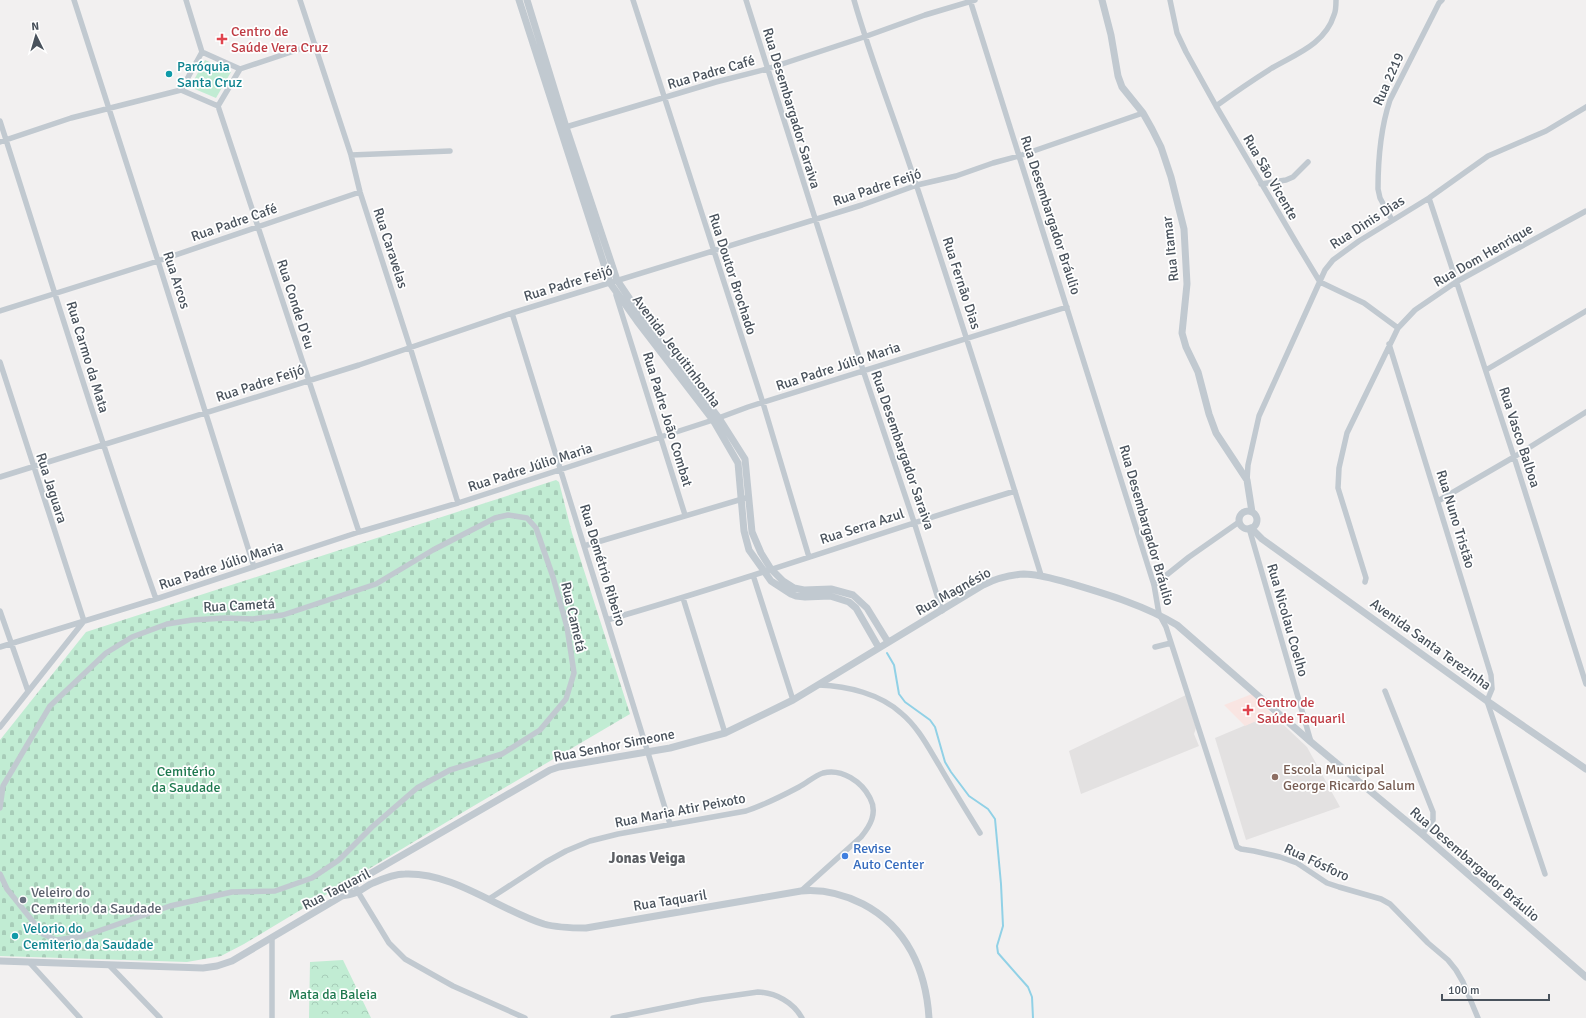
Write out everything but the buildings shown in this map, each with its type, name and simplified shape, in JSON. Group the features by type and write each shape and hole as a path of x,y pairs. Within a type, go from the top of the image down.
{"street":[{"name":"Rua Arcos","path":"74,0 158,260 254,568"},
{"path":"181,90 202,52 186,0"},
{"name":"Rua Caravelas","path":"300,0 351,155 360,192 458,503"},
{"name":"Avenida Jequitinhonha","path":"520,0 531,26 566,127 614,284"},
{"name":"Avenida Jequitinhonha","path":"527,0 531,26 614,284 745,459 752,532 771,580 796,596 835,596 849,602 856,608 879,648"},
{"name":"Rua Doutor Brochado","path":"633,0 762,403 809,557"},
{"name":"Rua Desembargador Saraiva","path":"746,0 814,219 942,611"},
{"name":"Rua Fernão Dias","path":"854,0 864,37 917,185 967,338 1041,575"},
{"name":"Rua Padre Café","path":"566,127 767,69 972,0"},
{"name":"Rua Desembargador Bráulio","path":"972,0 1019,156 1154,585 1159,614 1184,630 1311,742 1422,834 1586,977"},
{"name":"Rua Itamar","path":"1102,0 1111,34 1118,76 1122,87 1143,113 1161,147 1169,169 1184,229 1187,284 1182,333 1186,347 1198,372 1209,414 1216,433 1242,473"},
{"name":"Rua São Vicente","path":"1170,0 1177,33 1216,106 1320,282"},
{"path":"1216,106 1241,88 1274,67 1307,49 1320,39 1328,28 1334,15 1336,0"},
{"name":"Rua 2219","path":"1392,220 1380,198 1378,189 1386,110 1438,3 1442,0"},
{"path":"0,142 71,118 181,90 218,106 240,69 315,44"},
{"path":"202,52 240,69"},
{"name":"Rua Conde D'eu","path":"218,106 359,532"},
{"name":"Rua Dinis Dias","path":"1249,512 1247,480 1248,465 1259,416 1325,270 1333,260 1359,241 1429,198 1488,156 1546,131 1586,107"},
{"name":"Rua Padre Feijó","path":"0,477 206,413 512,313 614,284 713,251 862,205 917,185 956,176 1019,156 1143,113"},
{"name":"Rua Carmo da Mata","path":"0,121 128,522 156,599"},
{"path":"351,155 450,151"},
{"path":"1261,184 1286,180 1293,177 1308,162"},
{"name":"Rua Padre Café","path":"0,311 258,227 360,192"},
{"name":"Rua Vasco Balboa","path":"1429,198 1486,370 1586,684"},
{"name":"Rua Dom Henrique","path":"1365,582 1366,578 1338,488 1338,478 1341,457 1348,433 1389,344 1398,328 1415,310 1456,282 1586,211"},
{"path":"1320,282 1364,303 1398,328"},
{"name":"Rua Padre João Combat","path":"614,284 686,516"},
{"name":"Rua Padre Júlio Maria","path":"0,647 254,568 359,532 458,503 561,470 863,370 1067,307"},
{"path":"1486,370 1586,311"},
{"name":"Rua Demétrio Ribeiro","path":"512,313 649,752 670,824"},
{"path":"628,329 640,319"},
{"name":"Rua Nuno Tristão","path":"1389,344 1491,675 1492,689 1487,701"},
{"name":"Rua Jaguara","path":"0,362 84,621"},
{"path":"1438,501 1514,457 1586,412"},
{"name":"Avenida Jequitinhonha","path":"716,419 738,462 744,531 749,550 767,570 794,588 804,590 831,589 853,595 867,608 888,642"},
{"name":"Rua Dinis Dias","path":"1247,480 1242,473 1248,465"},
{"path":"1239,522 1243,527 1252,527 1256,517 1249,512 1242,473"},
{"name":"Rua Serra Azul","path":"607,620 682,598 914,522 1015,491"},
{"path":"584,546 749,497"},
{"path":"1154,585 1239,522 1240,515 1249,512"},
{"name":"Rua Cametá","path":"0,808 4,786 50,706 106,653 132,637 167,624 192,620 224,618 253,619 283,615 318,604 376,584 432,550 495,518 508,515 527,518 536,528 568,627 574,673 566,699 540,730 502,754 450,770 417,788 372,827 339,860 317,875 275,890 232,892 170,906 84,936 56,940 43,934 7,889 0,874"},
{"name":"Avenida Santa Terezinha","path":"1252,527 1262,539 1487,701 1586,768"},
{"name":"Rua Nicolau Coelho","path":"1252,527 1311,742"},
{"name":"Rua Magnésio","path":"879,648 990,581 1024,574 1041,575 1099,592 1159,614"},
{"path":"753,575 793,700"},
{"path":"682,598 725,732"},
{"path":"0,611 28,691"},
{"name":"Rua Fósforo","path":"1159,614 1166,626 1237,847 1280,857 1297,863 1327,882 1381,899 1390,904 1428,943 1448,960 1456,970 1463,982 1478,1018"},
{"path":"0,727 84,621"},
{"path":"1155,647 1171,643"},
{"name":"Rua Senhor Simeone","path":"342,896 354,883 550,770 559,767 649,752 689,743 725,732 793,700 879,648"},
{"path":"820,685 837,686 873,696 889,704 901,713 921,735 980,833"},
{"path":"1385,691 1433,812 1433,820 1422,834"},
{"path":"1487,701 1545,874"},
{"name":"Rua Maria Atir Peixoto","path":"489,899 546,862 572,849 598,839 670,824 746,811 760,806 799,787 821,774 831,772 842,773 853,778 863,787 872,803 873,818 870,827 861,837 801,891"},
{"name":"Rua Taquaril","path":"0,961 110,966 203,968 217,966 232,961 272,939 342,896 358,892 372,883 393,876 409,874 442,880 544,924 571,928 586,928 801,891 817,890 844,896 874,910 890,922 908,946 921,970 927,996 929,1018"},
{"path":"354,883 389,943 396,952 405,959 453,986 525,1018"},
{"path":"272,939 272,1018"},
{"path":"29,962 80,1018"},
{"path":"110,966 160,1018"},
{"path":"613,1018 702,1000 758,992 772,994 787,1001 802,1018"}],"shaded area":[{"name":"Centro de Saúde Taquaril","path":"1252,694 1272,714 1245,726 1224,705"},
{"path":"1186,695 1196,728 1194,734 1199,746 1081,794 1069,751"},
{"name":"Escola Municipal George Ricardo Salum","path":"1272,714 1307,747 1340,807 1246,840 1215,738"}],"green space":[{"path":"205,60 231,72 216,98 190,87"},
{"name":"Cemitério da Saudade","path":"556,480 559,482 572,533 630,714 244,944 221,956 187,962 0,956 0,740 86,632"},
{"name":"Mata da Baleia","path":"343,960 371,1018 309,1018 310,962"}],"waterway":[{"path":"887,653 894,665 899,694 905,702 930,720 935,727 945,762 951,772 969,796 988,809 995,819 1003,926 997,946 998,953 1028,987 1032,997 1033,1018"}],"place":[{"name":"Centro de Saúde Vera Cruz","path":"222,39"},
{"name":"Paróquia Santa Cruz","path":"169,74"},
{"name":"Centro de Saúde Taquaril","path":"1248,710"},
{"name":"Escola Municipal George Ricardo Salum","path":"1275,777"},
{"name":"Revise Auto Center","path":"845,856"},
{"name":"Veleiro do Cemiterio da Saudade","path":"23,900"},
{"name":"Velorio do Cemiterio da Saudade","path":"15,936"}],"district":[{"name":"Jonas Veiga","path":"647,858"}]}
